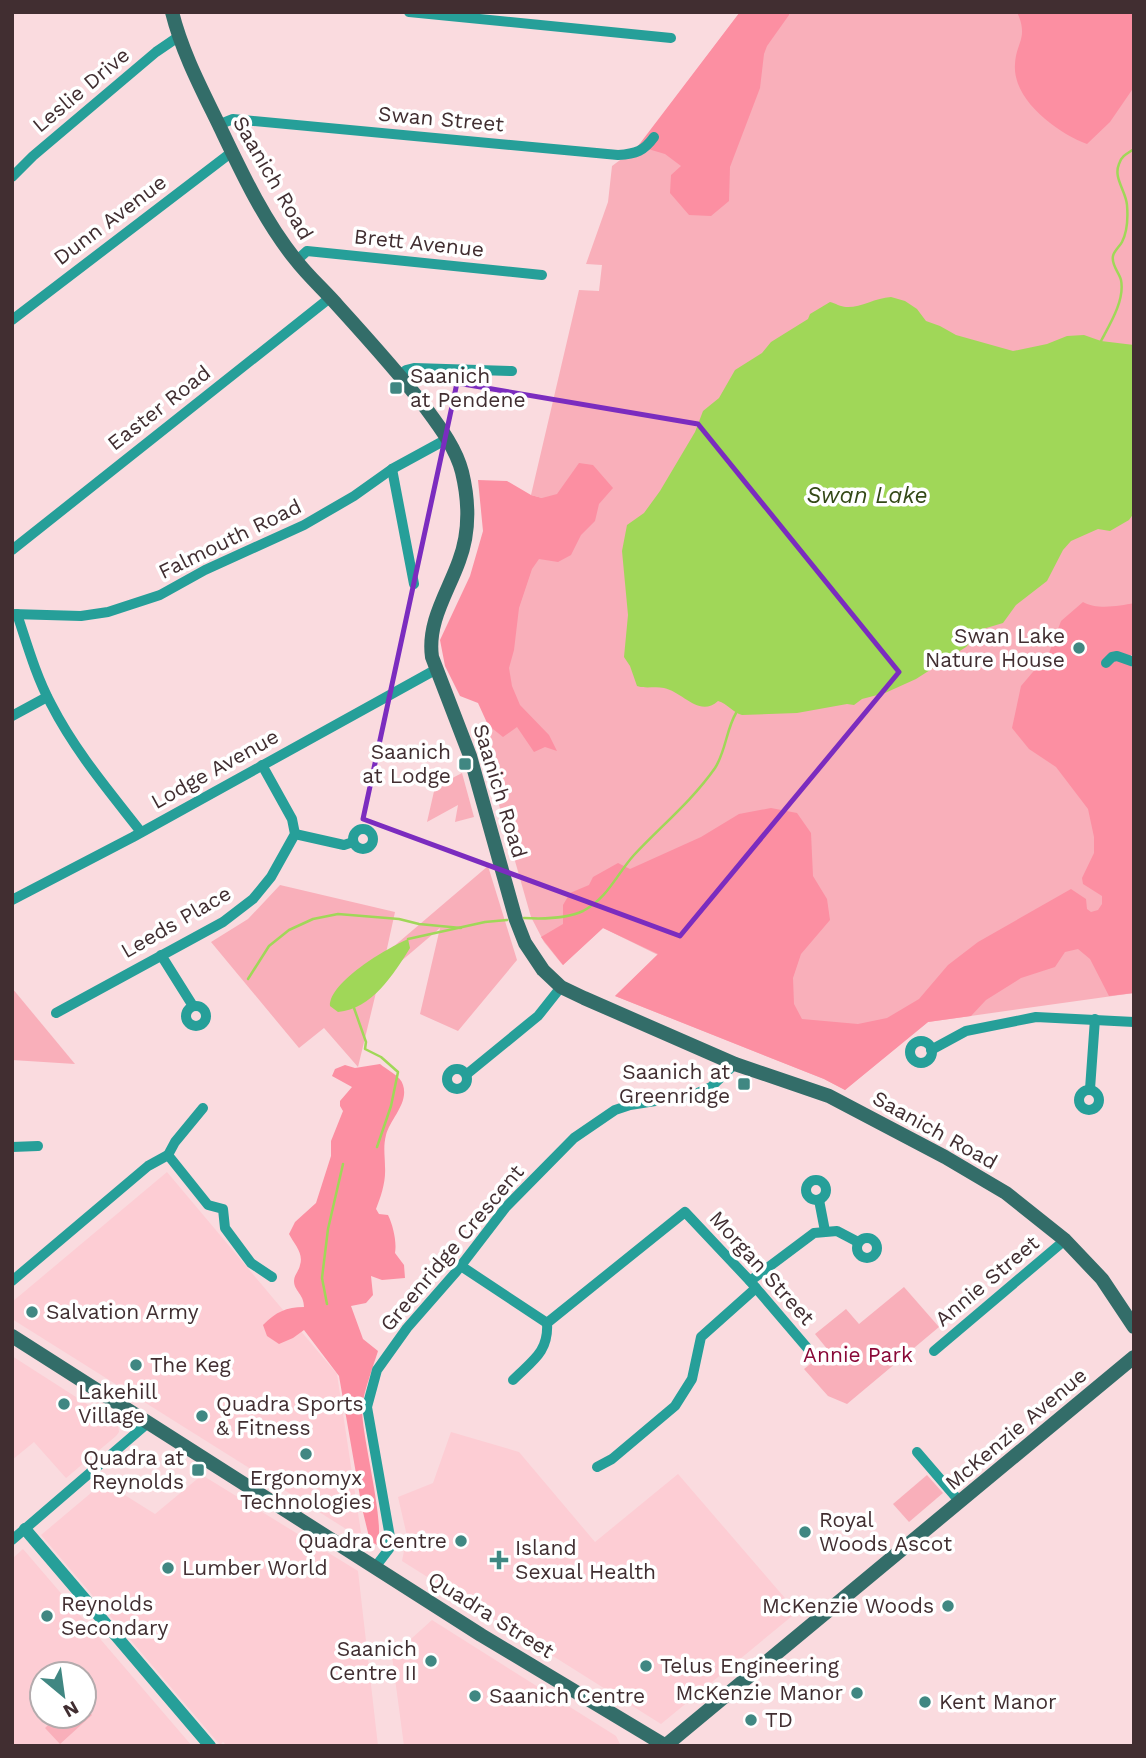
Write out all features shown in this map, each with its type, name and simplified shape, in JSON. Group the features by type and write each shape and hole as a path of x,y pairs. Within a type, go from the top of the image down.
{"main road":[{"name":"Saanich Road","path":"172,12 178,37 218,125 277,234 296,261 400,376 447,439 461,470 468,525 459,561 434,624 430,644 435,670 470,756 521,932 534,959 561,987 735,1064 829,1096 945,1157 1006,1193 1065,1240 1101,1279 1134,1328"},
{"name":"Quadra Street","path":"12,1336 530,1665 665,1746"},
{"name":"McKenzie Avenue","path":"665,1746 1134,1357"}],"street":[{"path":"409,12 671,38"},
{"name":"Leslie Drive","path":"12,177 156,52 178,37"},
{"name":"Swan Street","path":"218,125 233,119 618,155 645,150 654,137"},
{"name":"Dunn Avenue","path":"12,320 232,152"},
{"name":"Brett Avenue","path":"296,261 307,251 542,275"},
{"name":"Easter Road","path":"12,550 331,297"},
{"path":"400,376 406,370 414,368 512,371"},
{"name":"Falmouth Road","path":"14,614 81,615 107,612 160,595 205,570 304,525 354,496 392,468 447,439"},
{"path":"392,468 414,584"},
{"path":"14,614 47,696 94,772 141,832"},
{"path":"1106,663 1117,656 1134,662"},
{"name":"Lodge Avenue","path":"12,900 435,670"},
{"path":"12,716 47,696"},
{"path":"262,765 292,819 295,834 344,845 353,842"},
{"name":"Leeds Place","path":"57,1013 223,922 253,899 271,877 295,834"},
{"path":"161,955 193,1006"},
{"path":"467,1074 538,1016 561,987"},
{"path":"931,1050 966,1031 1036,1017 1134,1023"},
{"path":"1090,1089 1095,1019"},
{"name":"Greenridge Crescent","path":"376,1566 389,1549 390,1537 368,1407 377,1370 407,1328 461,1266 506,1207 575,1138 615,1110 693,1095 711,1087 735,1064"},
{"path":"12,1281 148,1166 168,1155 175,1142 203,1108"},
{"path":"12,1147 38,1146"},
{"path":"168,1155 208,1205 223,1209 225,1228 251,1263 272,1277"},
{"path":"818,1200 825,1231"},
{"name":"Morgan Street","path":"547,1323 685,1212 753,1284 809,1350"},
{"path":"597,1467 612,1459 675,1406 692,1379 701,1337 753,1284 802,1240 814,1233 837,1231 858,1242"},
{"name":"Annie Street","path":"934,1351 1065,1240"},
{"path":"461,1266 547,1323 548,1338 544,1350 513,1380"},
{"path":"12,1540 149,1422"},
{"path":"917,1452 960,1503"},
{"path":"25,1529 210,1746"}],"highlighted area":[{"path":"457,383 698,424 899,672 680,936 363,819"}],"shaded area":[{"path":"740,12 789,12 789,15 764,54 760,88 730,167 729,201 711,216 689,215 670,193 671,175 681,166 665,154 638,146"},
{"path":"1017,12 1134,12 1134,87 1110,122 1087,144 1051,123 1029,102 1021,90 1015,64 1022,34"},
{"path":"579,463 593,465 613,488 599,504 595,521 581,535 571,555 558,562 539,559 532,569 519,608 509,668 512,686 520,705 549,735 557,751 545,747 534,752 517,727 503,737 488,725 478,703 460,696 445,666 440,640 470,576 483,531 478,480 507,481 531,495 542,498 557,494"},
{"path":"1083,602 1101,607 1134,603 1134,653 1126,660 1134,670 1134,993 1109,996 1090,959 1078,949 1065,952 1055,967 1021,978 986,1000 971,1016 928,1022 845,1090 824,1079 615,996 658,954 603,928 563,965 541,937 563,924 563,905 570,893 589,885 593,877 618,863 630,869 701,837 739,814 771,808 797,813 811,833 813,876 827,899 830,920 801,954 793,978 794,1004 802,1019 858,1024 887,1018 919,999 948,965 978,942 1071,889 1086,899 1087,909 1091,912 1098,910 1102,904 1102,896 1083,884 1082,878 1094,853 1094,837 1088,809 1056,767 1029,749 1012,728 1021,686 1049,653 1061,621"},
{"path":"380,1064 400,1079 404,1092 401,1105 386,1135 385,1178 376,1209 379,1214 388,1215 390,1219 395,1253 404,1265 405,1278 382,1280 371,1276 373,1295 366,1303 351,1306 363,1339 378,1351 362,1409 376,1501 379,1535 377,1545 370,1541 362,1508 339,1376 304,1330 279,1344 267,1336 263,1325 282,1311 304,1307 294,1281 301,1256 289,1234 295,1222 316,1203 331,1156 331,1141 343,1111 340,1101 352,1087 332,1076 335,1069 345,1065 355,1068"},
{"path":"167,1172 337,1374 362,1539 12,1319 12,1302"},
{"path":"12,1356 118,1424 119,1432 116,1436 66,1478 34,1442 12,1460"},
{"path":"451,1432 519,1452 595,1542 678,1474 797,1612 661,1724 402,1561 407,1536 398,1497 433,1483"},
{"path":"202,1475 358,1571 378,1746 227,1746 223,1742 220,1745 41,1535 104,1482 155,1514"},
{"name":"Reynolds Secondary","path":"23,1549 192,1746 12,1746 12,1559"},
{"name":"Saanich Centre","path":"432,1620 616,1736 621,1746 404,1746 392,1656"}],"green space":[{"path":"740,12 1134,12 1134,653 1126,660 1134,670 1134,993 928,1022 845,1090 824,1079 615,996 658,955 603,928 563,965 544,942 531,917 483,749 542,498 531,495 579,290 599,291 602,265 586,264 608,202 612,166 639,146"},
{"path":"462,773 474,817 455,822 458,805 427,822 435,787"},
{"path":"488,866 517,960 458,1031 420,1014 440,928 379,980 358,1067 324,1028 299,1048 211,942 248,919 280,885 395,912 386,953"},
{"path":"12,988 75,1064 12,1060"},
{"name":"Annie Park","path":"904,1287 939,1327 847,1404 828,1396 804,1369 828,1350 815,1334 846,1309 859,1324"},
{"path":"927,1475 943,1493 909,1522 893,1504"},
{"path":"47,1730 75,1730 60,1744"}],"water":[{"name":"Swan Lake","path":"891,297 905,301 917,309 926,321 956,335 1013,351 1047,344 1067,336 1084,335 1101,341 1134,345 1134,513 1129,520 1110,531 1098,529 1071,541 1063,550 1047,581 1016,605 1003,623 983,629 966,647 916,679 885,693 862,699 854,705 797,713 742,715 718,701 704,707 671,690 637,686 624,657 628,615 622,551 627,525 644,513 660,491 695,432 703,411 719,398 735,370 830,302 851,307"},
{"path":"408,939 410,948 389,979 371,998 361,1005 338,1012 330,1006 332,997 349,977 374,958"}],"waterway":[{"path":"1101,341 1116,312 1122,288 1113,259 1127,224 1126,200 1118,169 1121,159 1134,149"},
{"path":"524,918 569,916 583,911 599,900 634,855 686,803 715,768 736,713"},
{"path":"248,979 269,946 289,930 313,919 338,914 461,928"},
{"path":"408,939 485,922 507,920"},
{"path":"354,1008 366,1042 365,1049 381,1057 398,1072 391,1106 377,1147"},
{"path":"327,1304 322,1278 328,1229 343,1164"}],"place":[{"name":"Saanich at Pendene","path":"396,388"},
{"name":"Swan Lake Nature House","path":"1079,648"},
{"name":"Saanich at Lodge","path":"465,764"},
{"name":"Saanich at Greenridge","path":"744,1084"},
{"name":"Salvation Army","path":"32,1312"},
{"name":"The Keg","path":"136,1365"},
{"name":"Lakehill Village","path":"64,1404"},
{"name":"Quadra Sports & Fitness","path":"202,1416"},
{"name":"Ergonomyx Technologies","path":"306,1454"},
{"name":"Quadra at Reynolds","path":"198,1470"},
{"name":"Royal Woods Ascot","path":"805,1532"},
{"name":"Quadra Centre","path":"461,1541"},
{"name":"Island Sexual Health","path":"499,1560"},
{"name":"Lumber World","path":"168,1568"},
{"name":"McKenzie Woods","path":"948,1606"},
{"name":"Reynolds Secondary","path":"47,1616"},
{"name":"Saanich Centre II","path":"431,1661"},
{"name":"Telus Engineering","path":"646,1666"},
{"name":"McKenzie Manor","path":"857,1693"},
{"name":"Saanich Centre","path":"475,1696"},
{"name":"Kent Manor","path":"925,1702"},
{"name":"TD","path":"751,1720"}]}
